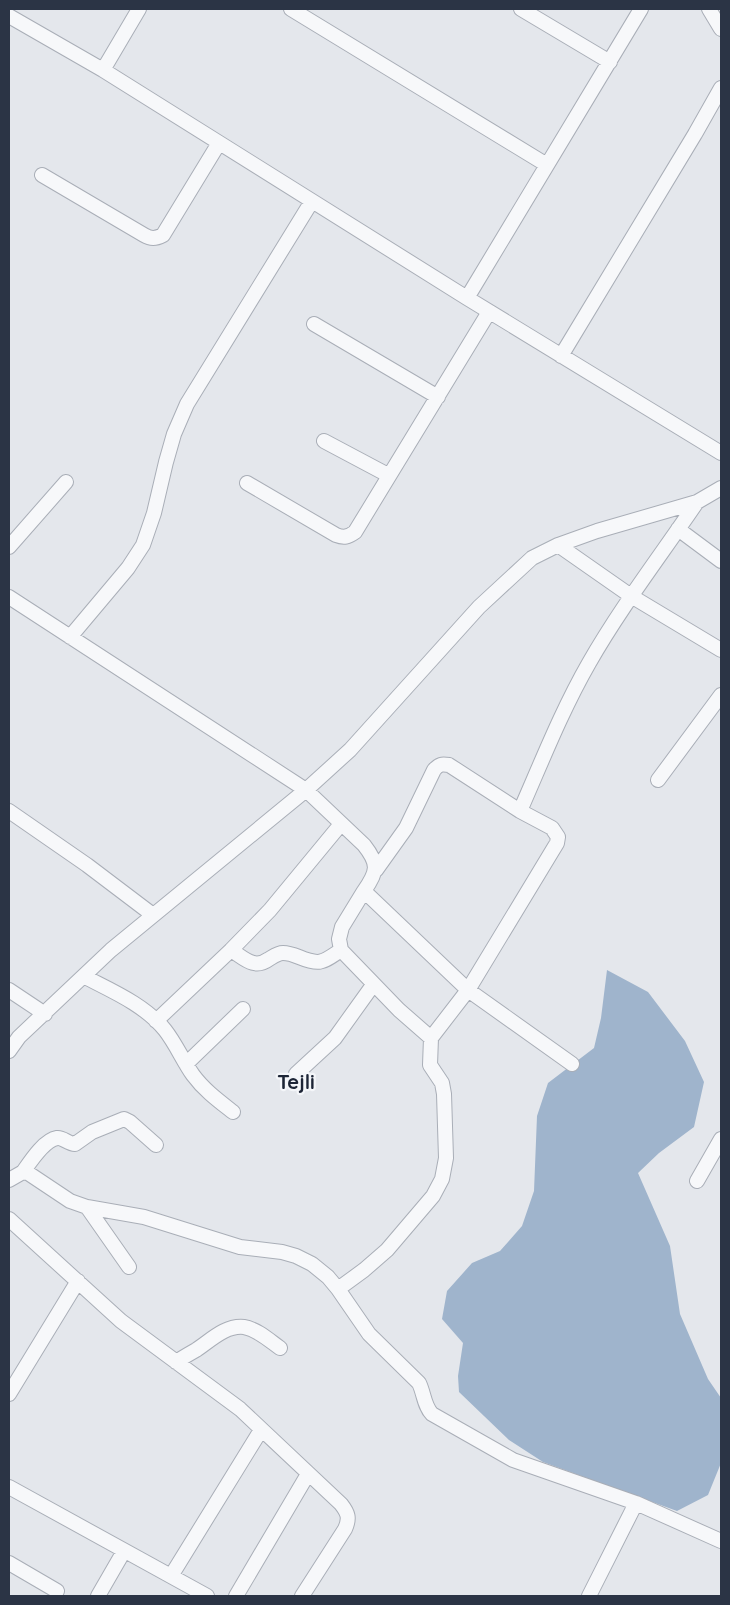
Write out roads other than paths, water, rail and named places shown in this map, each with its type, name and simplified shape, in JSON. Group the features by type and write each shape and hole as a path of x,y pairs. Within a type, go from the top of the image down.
{"street":[{"path":"102,70 139,9"},
{"path":"291,9 547,166"},
{"path":"521,9 610,62"},
{"path":"467,298 641,9"},
{"path":"709,9 721,28"},
{"path":"9,16 102,70 489,312 721,453"},
{"path":"561,356 721,88"},
{"path":"42,175 144,235 156,238 163,234 219,143"},
{"path":"70,637 128,568 143,544 154,513 171,443 187,404 312,201"},
{"path":"247,483 336,535 349,537 354,532 438,397 489,312"},
{"path":"314,324 438,397"},
{"path":"324,441 388,475"},
{"path":"9,547 66,482"},
{"path":"9,1052 19,1037 111,950 306,790 350,750 479,608 532,558 558,545 597,531 697,502 721,488"},
{"path":"520,811 568,701 590,662 631,596 697,502"},
{"path":"678,529 721,561"},
{"path":"558,545 631,596 721,650"},
{"path":"9,597 306,790 364,844 371,853 376,870"},
{"path":"658,780 721,696"},
{"path":"338,1289 387,1250 433,1196 442,1179 446,1158 444,1094 442,1083 430,1065 431,1038 468,990 557,843 558,837 552,828 520,811 443,764 437,766 406,828 376,870 373,878 342,927 339,939 342,950 373,985 398,1010 431,1038"},
{"path":"9,810 88,865 153,915"},
{"path":"156,1020 231,950 270,910 342,824"},
{"path":"364,891 468,990 572,1064"},
{"path":"231,950 254,964 264,963 276,954 283,953 318,963 342,950"},
{"path":"85,976 123,997 156,1020 177,1046 186,1064 204,1088 233,1112"},
{"path":"296,1074 334,1038 373,985"},
{"path":"9,990 45,1014"},
{"path":"186,1064 243,1009"},
{"path":"9,1180 23,1172 39,1150 55,1138 59,1138 69,1144 75,1144 92,1132 124,1119 156,1144"},
{"path":"697,1182 721,1139"},
{"path":"23,1172 28,1173 70,1201 87,1207 144,1217 240,1247 282,1252 312,1264 328,1277 338,1289 369,1334 419,1383 428,1410 432,1414 513,1460 636,1503 721,1541"},
{"path":"87,1207 129,1267"},
{"path":"9,1219 120,1321 240,1409 341,1504 347,1513 348,1521 345,1529 302,1596"},
{"path":"9,1394 40,1340 78,1281"},
{"path":"176,1362 195,1351 216,1334 235,1328 243,1327 254,1330 280,1348"},
{"path":"171,1576 261,1430"},
{"path":"236,1596 308,1474"},
{"path":"9,1487 171,1576 189,1592 207,1596"},
{"path":"589,1596 636,1503"},
{"path":"98,1596 124,1551"},
{"path":"9,1563 57,1591"}],"water":[{"path":"607,970 648,992 685,1041 704,1082 694,1127 659,1153 638,1173 670,1246 680,1314 708,1379 721,1398 721,1463 708,1495 677,1511 543,1462 509,1440 459,1392 458,1376 463,1343 442,1319 447,1291 472,1263 500,1251 522,1226 534,1191 537,1116 548,1083 594,1048 601,1018"}],"district":[{"name":"Tejli","path":"296,1082"}]}
